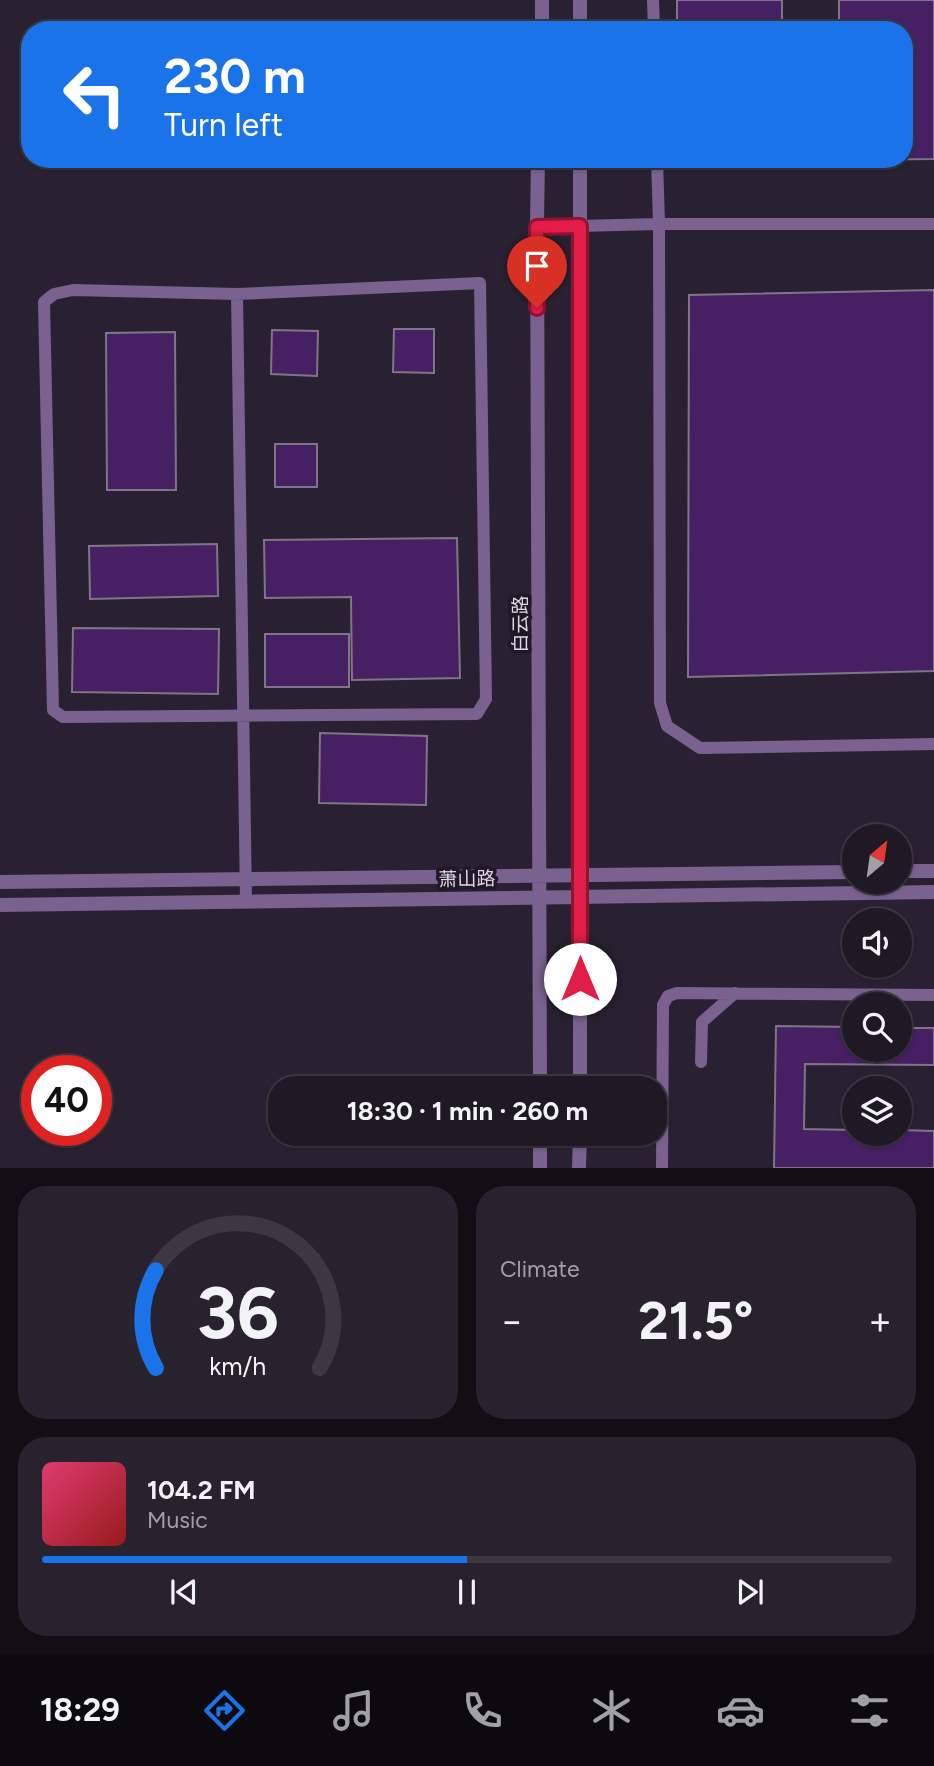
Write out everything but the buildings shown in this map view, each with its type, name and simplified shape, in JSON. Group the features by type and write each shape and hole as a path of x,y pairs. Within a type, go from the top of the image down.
{"street":[{"path":"542,0 542,21"},
{"path":"580,0 580,21"},
{"name":"白云路","path":"538,168 540,1076"},
{"path":"580,168 580,1076"},
{"path":"912,871 934,871"},
{"name":"萧山路","path":"0,882 842,872"},
{"name":"萧山路","path":"0,905 934,892"},
{"path":"540,1146 540,1167"},
{"path":"579,1146 579,1167"}],"lane":[{"path":"653,0 654,21"},
{"path":"657,168 660,703 667,726 700,748 934,744"},
{"path":"537,227 934,224"},
{"path":"480,283 486,699 477,714 63,717 53,710 44,302 54,294 73,290 236,294 480,283"},
{"path":"236,294 246,901"},
{"path":"663,1167 663,1005 668,996 677,993 934,995"},
{"path":"701,1062 702,1022 735,993"}],"route":[{"path":"537,308 537,227 580,226 580,979"}]}
